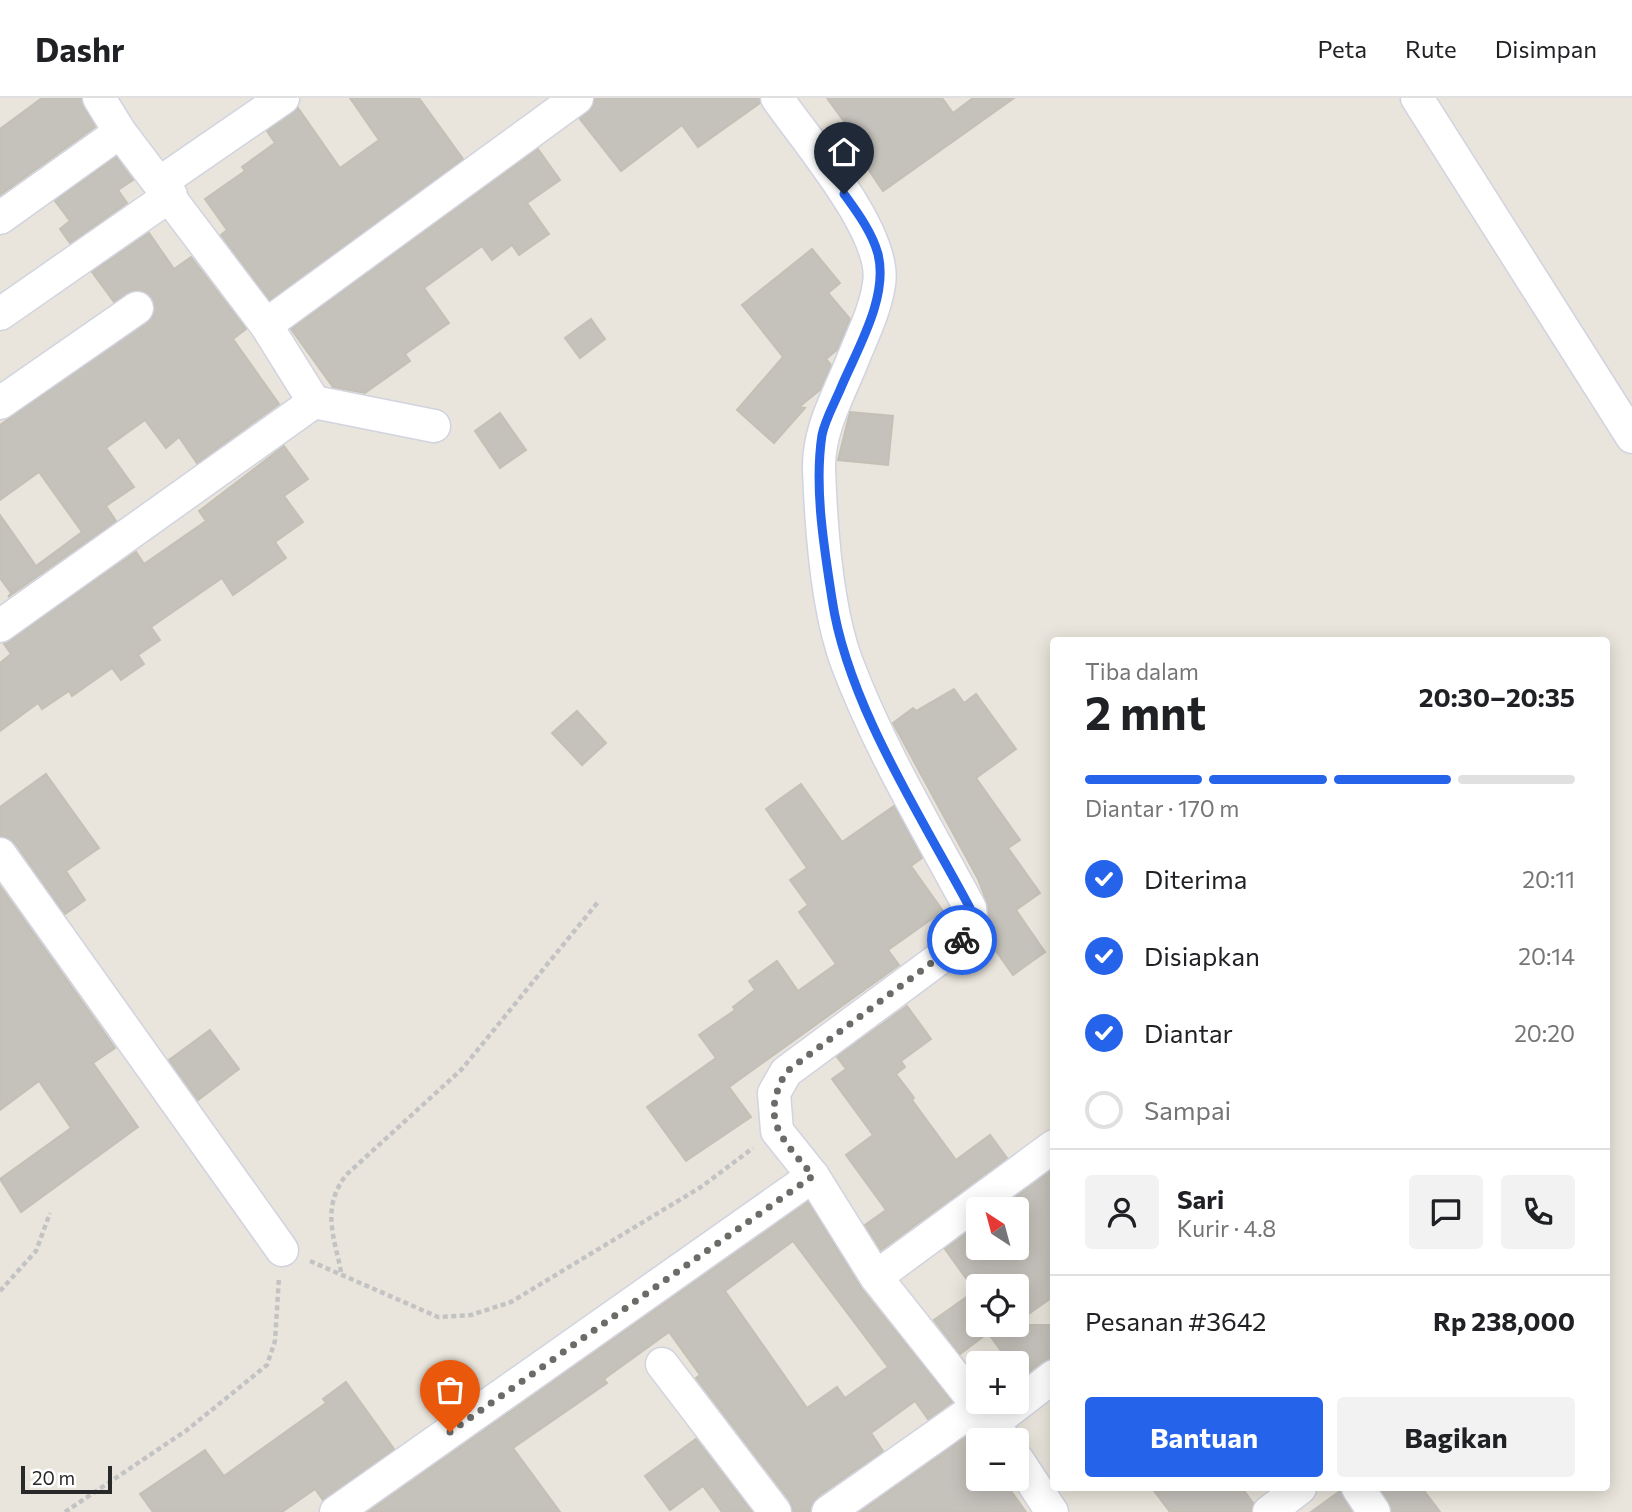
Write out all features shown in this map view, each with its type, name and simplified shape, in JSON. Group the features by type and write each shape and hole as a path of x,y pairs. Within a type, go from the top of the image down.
{"street":[{"path":"99,98 120,132 166,188 266,325 314,402 434,426"},
{"path":"0,314 283,98"},
{"path":"266,325 577,98"},
{"path":"777,98 858,213 878,255 880,283 870,316 823,432 820,455 821,494 832,601 846,660 878,735 970,908 972,919 971,929 958,944 786,1072 774,1093 777,1131 813,1176 876,1277 991,1423"},
{"path":"1417,98 1632,436"},
{"path":"0,218 120,132"},
{"path":"0,403 137,308"},
{"path":"0,626 314,402"},
{"path":"0,854 282,1250"},
{"path":"876,1277 1050,1149"},
{"path":"336,1512 813,1176"},
{"path":"662,1364 775,1512"},
{"path":"828,1512 991,1423 1050,1379"},
{"path":"1029,1477 1052,1512"},
{"path":"1269,1512 1296,1491"},
{"path":"1360,1491 1374,1512"}],"path":[{"path":"342,1273 329,1213 336,1189 346,1175 462,1069 597,902"},
{"path":"65,1512 187,1430 267,1365 275,1341 282,1250 342,1273 438,1317 471,1315 511,1302 701,1187 777,1131"},
{"path":"0,1291 36,1251 50,1213"}],"building":[{"path":"42,98 81,98 95,127 0,195 0,129"},
{"path":"350,98 419,98 463,159 270,300 221,235 227,230 205,199 245,171 242,167 275,143 267,131 298,108 340,168 379,140"},
{"path":"595,98 759,98 760,103 698,147 682,125 621,171 580,119 593,106"},
{"path":"827,98 942,98 953,113 973,98 1014,98 883,191 847,138 853,134"},
{"path":"538,149 560,180 527,203 549,234 519,255 512,245 492,260 482,246 424,288 449,323 405,354 410,361 365,393 333,387 291,329"},
{"path":"116,157 133,180 118,190 127,203 70,243 60,229 70,221 55,201"},
{"path":"149,233 174,269 191,257 246,329 233,339 279,404 197,463 179,437 166,448 145,420 106,448 134,487 106,506 116,521 8,597 11,593 0,578 0,515 36,566 82,532 39,472 0,500 0,425 153,316 155,306 145,292 135,290 114,302 92,272"},
{"path":"812,249 840,283 828,293 850,319 837,350 826,359 831,365 820,390 799,407 805,408 774,443 737,410 783,357 742,305"},
{"path":"591,319 605,339 580,358 565,338"},
{"path":"850,412 893,416 888,465 838,460"},
{"path":"500,413 526,450 500,468 475,431"},
{"path":"284,446 308,479 284,496 303,522 275,542 286,558 233,595 222,578 151,627 160,640 138,655 144,664 121,680 112,668 72,696 69,691 42,709 38,703 0,731 0,663 11,654 4,644 136,552 144,564 206,521 199,511"},
{"path":"954,689 964,703 976,694 1016,749 976,778 1020,840 1008,848 1040,893 1016,910 1045,952 1013,975 987,938 996,932 989,923 988,905 978,879 893,723 913,708 916,711"},
{"path":"577,711 606,743 582,765 552,733"},
{"path":"46,774 99,848 66,871 85,900 65,914 15,843 0,836 0,807"},
{"path":"801,784 842,842 894,806 922,858 911,866 943,911 888,950 899,965 729,1087 751,1117 686,1161 647,1107 716,1058 699,1035 735,1010 733,1007 755,990 749,981 777,961 798,991 836,964 799,912 808,905 790,880 807,868 766,809"},
{"path":"0,886 115,1048 93,1063 138,1127 21,1212 0,1179 71,1128 39,1081 0,1110"},
{"path":"907,1006 931,1039 901,1061 905,1067 896,1074 914,1098 912,1100 956,1160 990,1135 1007,1158 881,1250 865,1225 886,1210 846,1155 873,1135 832,1079 846,1069 837,1057"},
{"path":"210,1030 239,1069 198,1100 169,1060"},
{"path":"1050,1172 1050,1299 1029,1314 1029,1274 966,1274 966,1278 945,1249 966,1234 966,1260 1029,1260 1029,1197 1016,1197"},
{"path":"808,1202 861,1288 952,1402 928,1419 915,1401 871,1433 883,1451 817,1497 810,1512 793,1512 790,1501 696,1378 700,1375 669,1332 604,1379 607,1383 513,1448 560,1512 368,1512","holes":["793,1241 888,1367 845,1398 837,1387 807,1408 725,1291"]},
{"path":"966,1297 966,1337 983,1337 960,1354 934,1320"},
{"path":"1029,1325 1050,1325 1050,1359 1029,1372 1029,1351 1001,1351 991,1337 1029,1337"},
{"path":"346,1382 394,1449 323,1500 315,1489 282,1512 153,1512 140,1494 205,1450 224,1476 326,1403 323,1399"},
{"path":"966,1437 966,1491 1011,1491 1026,1512 860,1512"},
{"path":"696,1439 752,1512 722,1512 703,1486 670,1510 645,1476"},
{"path":"1154,1491 1244,1491 1253,1503 1251,1512 1170,1512"},
{"path":"1340,1491 1352,1512 1311,1512"},
{"path":"1382,1491 1424,1491 1440,1512 1392,1512"}],"way so far":[{"path":"450,1432 813,1176 777,1131 774,1093 786,1072 962,940"}],"route":[{"path":"844,194 868,230 878,255 880,283 870,316 823,432 819,466 832,601 846,660 878,735 970,908 971,929 962,940"}]}
